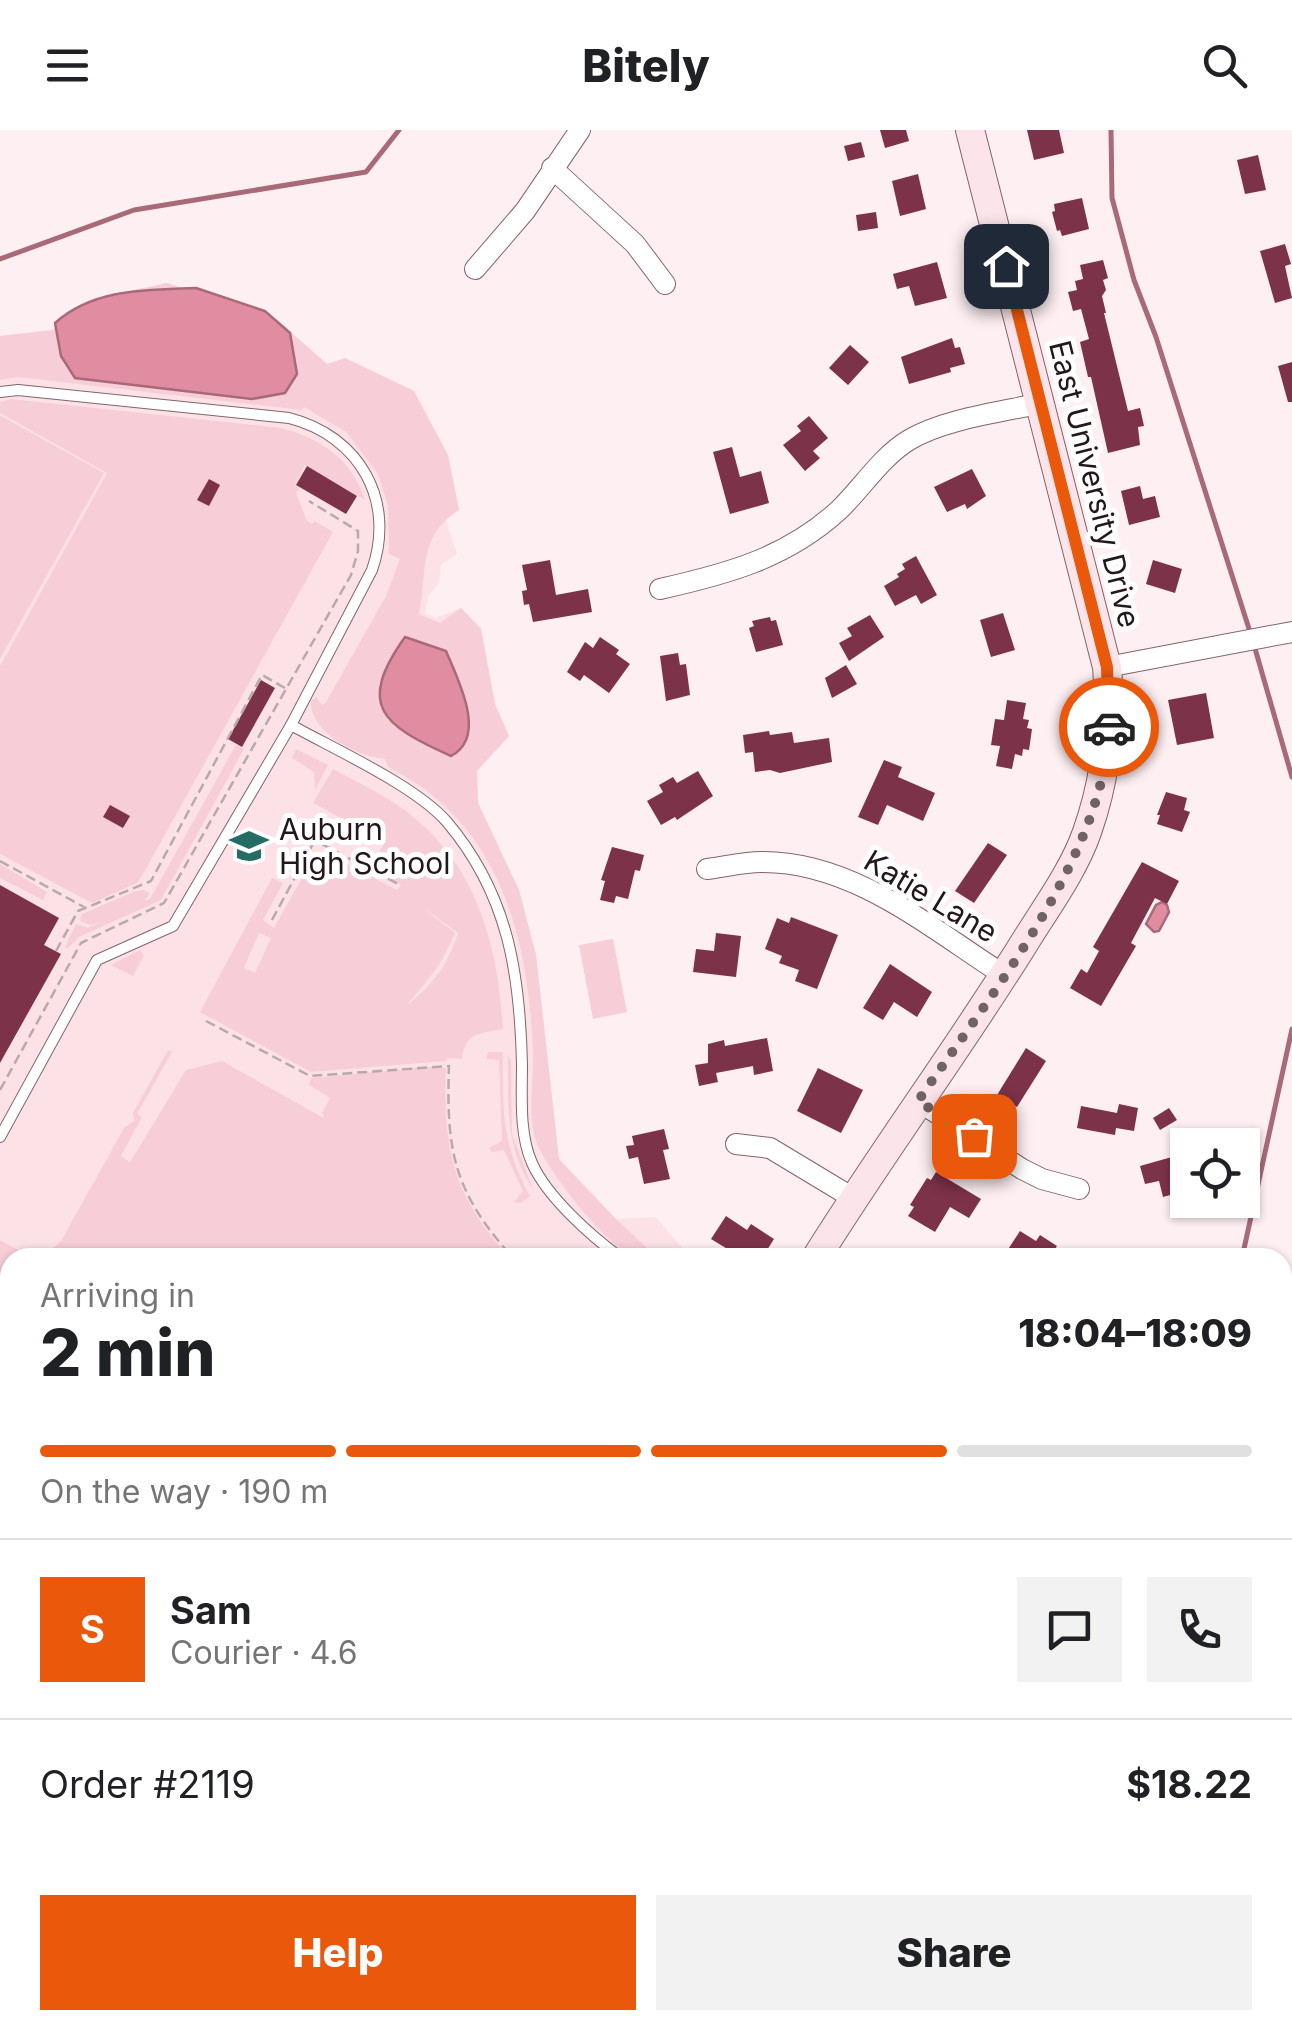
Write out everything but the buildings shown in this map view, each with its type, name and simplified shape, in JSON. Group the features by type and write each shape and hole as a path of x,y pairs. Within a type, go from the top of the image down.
{"main road":[{"name":"East University Drive","path":"822,1248 1004,975 1086,836 1103,778 1109,738 1107,667 970,130"}],"street":[{"path":"475,270 525,211 580,130"},
{"path":"552,168 636,244 664,284"},
{"path":"660,589 722,575 779,554 813,533 911,438 944,426 1042,403"},
{"path":"1107,667 1292,632"},
{"name":"Katie Lane","path":"707,870 761,862 814,869 850,880 1004,975"},
{"path":"918,1101 1042,1180 1080,1188"},
{"path":"736,1144 770,1148 853,1198"}],"lane":[{"path":"0,392 18,390 289,418 312,424 340,443 359,462 373,485 380,547 372,570 291,725 173,926 97,960 0,1137"},
{"path":"291,725 393,781 444,818 478,863 497,900 516,970 524,1132 532,1164 558,1200 608,1248"}],"path":[{"path":"0,1090 81,943 164,903 351,575 360,537 354,526 308,501"},
{"path":"56,951 78,912 151,881 262,675 286,688"},
{"path":"296,830 400,885"},
{"path":"272,920 315,841"},
{"path":"0,861 86,908"},
{"path":"206,1021 310,1076 449,1066 448,1134 456,1167 484,1226 504,1248"}],"shaded area":[{"name":"Auburn High School","path":"167,283 277,320 327,364 345,358 414,391 448,455 459,510 445,519 457,554 441,565 439,583 428,596 425,614 436,618 461,608 481,628 495,704 509,736 477,771 478,803 519,890 536,955 559,1159 615,1219 656,1217 682,1248 0,1248 0,336 50,331 103,297"},
{"path":"167,283 277,320 327,364 345,358 414,391 448,455 459,510 446,520 430,543 419,614 440,623 461,608 481,629 495,704 509,736 477,771 478,803 519,890 536,955 559,1159 647,1248 619,1248 576,1204 539,1148 532,1125 533,1051 524,966 501,887 482,851 457,819 426,790 388,767 385,759 337,741 312,712 311,701 316,697 322,705 326,702 386,596 400,559 389,554 388,506 378,474 346,432 304,407 302,410 18,377 0,380 0,336 52,330 103,297"},
{"path":"196,288 265,311 290,333 297,374 285,393 252,399 75,378 61,356 55,323 87,303 122,293"},
{"path":"11,399 282,428 310,438 333,453 352,473 365,500 305,465 295,485 307,521 315,521 333,532 142,876 137,883 92,903 0,854 0,666 107,473 0,413 0,402"},
{"path":"0,417 104,473 0,659"},
{"path":"405,637 446,651 457,677 467,707 468,736 451,756 408,734 384,711 380,697 382,680"},
{"path":"236,745 244,749 161,900 65,947 76,924 88,928 101,922 91,925 80,921 82,914 133,892 143,890 150,893 145,900 150,899"},
{"path":"296,749 328,765 315,790 314,772 292,758"},
{"path":"333,769 392,802 426,828 464,877 488,934 503,1029 470,1039 462,1059 311,1072 200,1012 272,878 283,883 263,920 274,928 312,860 330,855 397,890 401,885 371,867 385,842 313,803","holes":["421,906 458,933 438,973 407,1005 439,964 455,933","259,933 271,938 255,973 244,968"]},
{"path":"0,864 47,892 43,900 0,878"},
{"path":"1162,902 1169,912 1159,931 1154,932 1146,924 1156,905"},
{"path":"613,939 627,1012 593,1019 579,945"},
{"path":"140,950 144,956 133,976 111,965"},
{"path":"168,1050 172,1052 137,1114 142,1117 121,1156 130,1162 186,1070 222,1061 324,1118 322,1113 330,1098 309,1085 311,1078 446,1068 447,1123 455,1170 475,1213 501,1248 53,1248 61,1241 124,1128 134,1121 133,1113"},
{"path":"488,1052 503,1052 509,1143 530,1196 521,1203 514,1202 523,1191 504,1150 492,1152 489,1148 502,1141 499,1060 486,1059"},
{"path":"508,1055 511,1061 512,1133 509,1108"},
{"path":"512,1135 533,1189 517,1158"}],"waterway":[{"path":"0,259 134,210 366,172 399,130"},
{"path":"1111,130 1112,198 1134,280 1156,337 1251,635"},
{"path":"1254,645 1292,777"},
{"path":"1244,1248 1292,1029"}],"way so far":[{"path":"974,1136 918,1101 1004,975 1086,836 1103,778 1109,727"}],"place":[{"name":"Auburn High School","path":"249,846"}],"route":[{"path":"1006,266 1107,667 1109,727"}]}
